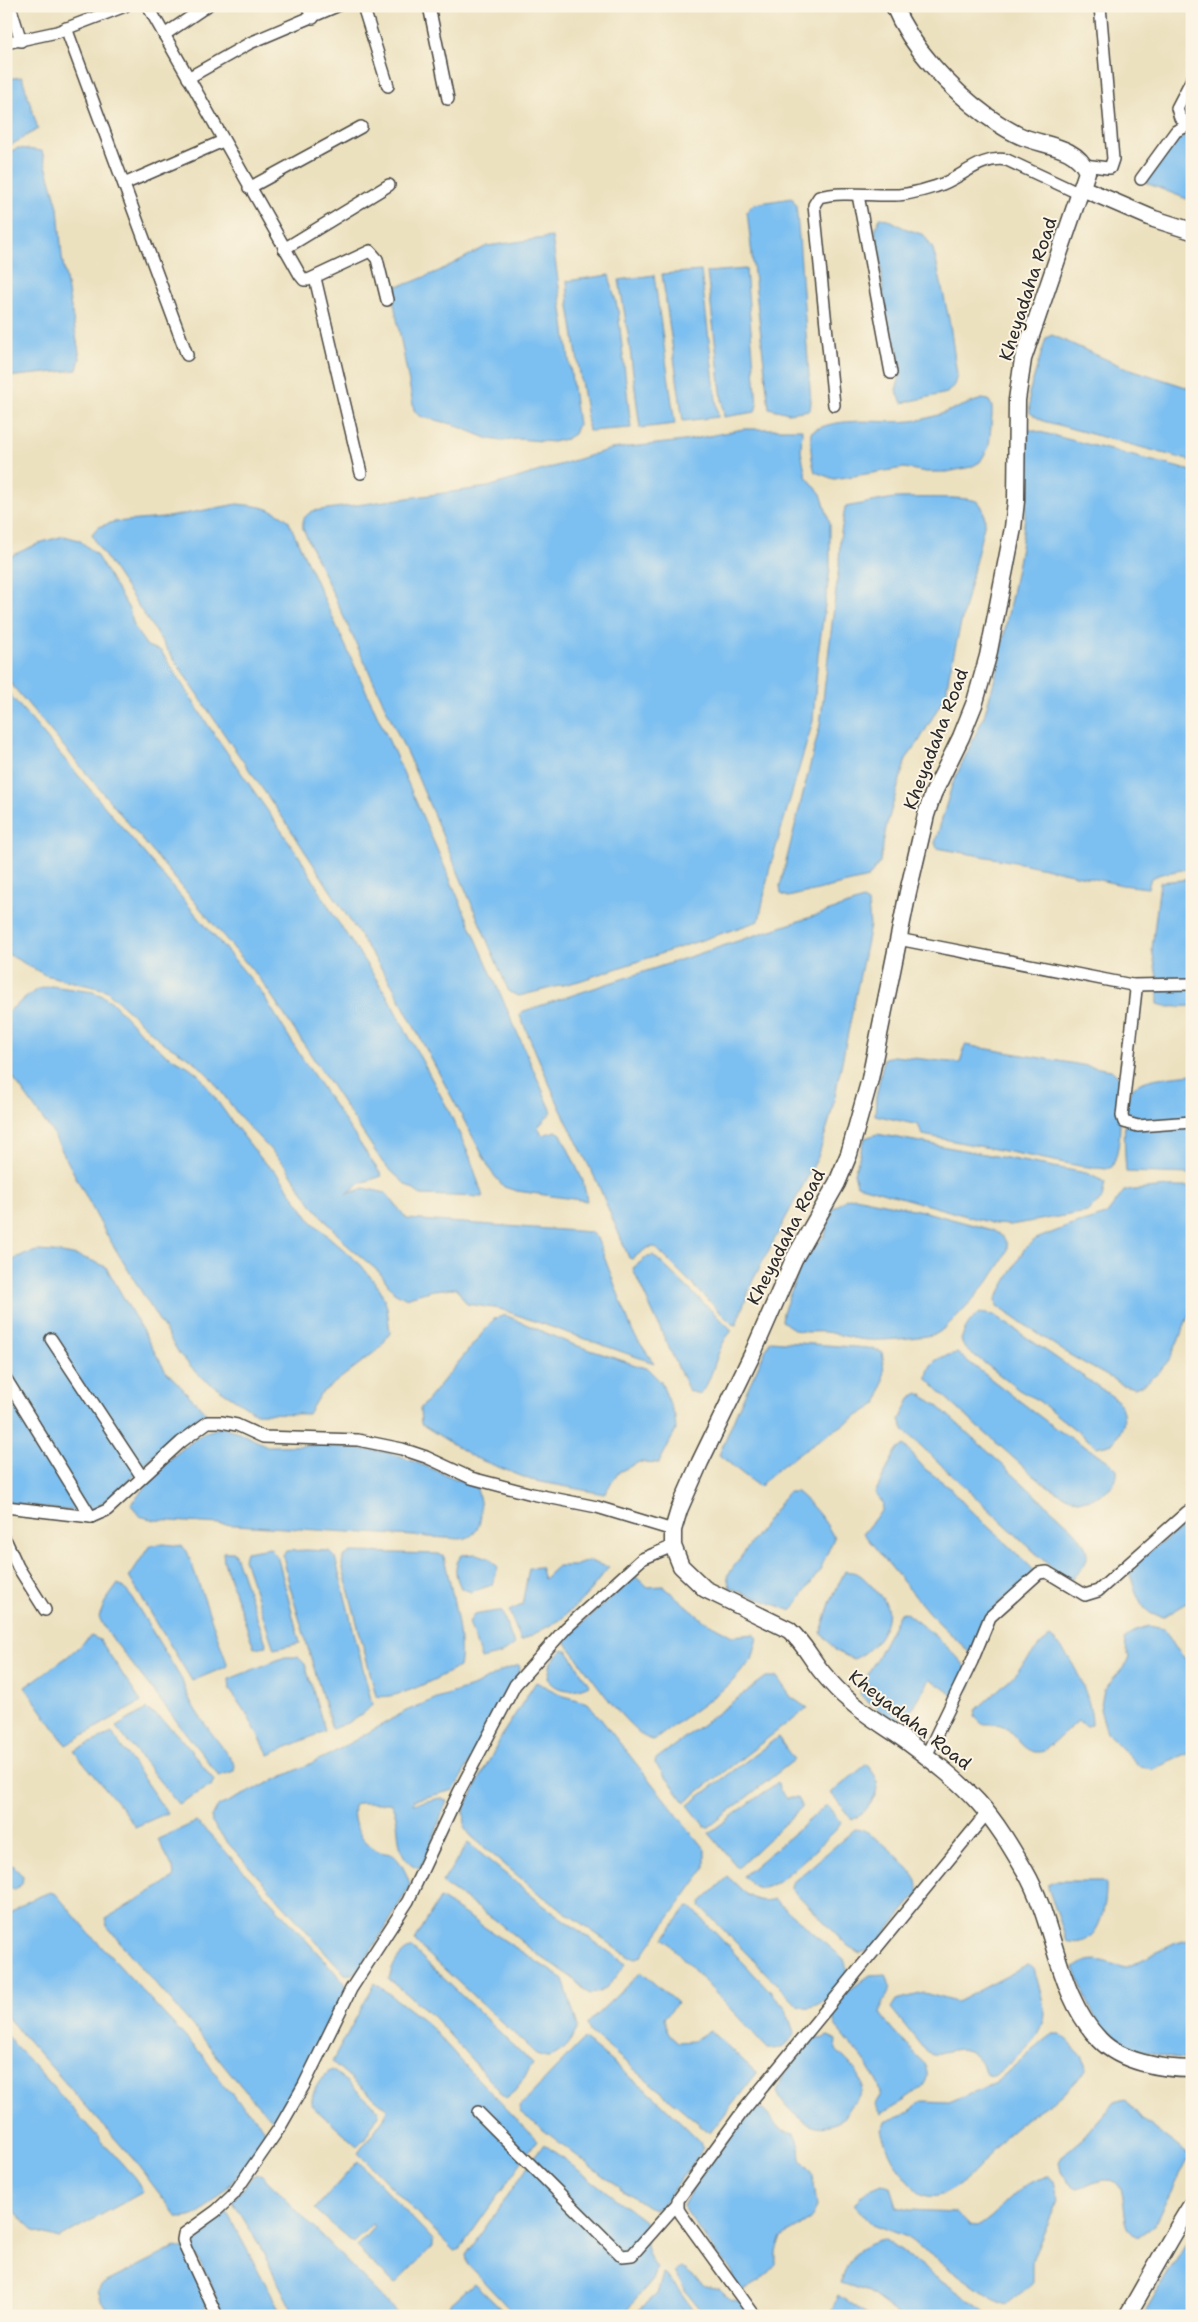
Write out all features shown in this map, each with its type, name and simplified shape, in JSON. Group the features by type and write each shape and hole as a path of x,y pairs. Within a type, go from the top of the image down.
{"main road":[{"path":"894,6 911,40 954,86 986,115 1022,137 1073,154 1084,180 1154,219 1192,231"},
{"name":"Kheyadaha Road","path":"1084,180 1023,359 1017,400 1016,501 1013,528 988,656 975,702 961,737 933,794 926,815 898,939 870,1079 849,1154 837,1183 794,1259 752,1355 700,1462 665,1541 681,1566 705,1589 789,1630 800,1638 821,1671 841,1693 954,1779 987,1813 1027,1874 1048,1922 1069,1990 1081,2013 1100,2040 1120,2054 1148,2063 1178,2069 1192,2069"},
{"path":"1127,2316 1158,2264 1174,2230 1192,2204"}],"street":[{"path":"10,6 21,41"},
{"path":"6,43 21,41 66,28 126,6"},
{"path":"148,6 249,188 304,280 315,278 370,251 374,253 377,259 387,300"},
{"path":"164,34 207,6"},
{"path":"307,6 313,18"},
{"path":"188,78 250,43 313,18 337,6"},
{"path":"363,6 388,86"},
{"path":"429,6 448,99"},
{"path":"834,405 814,205 818,197 898,195 923,190 959,178 986,160 997,158 1084,180 1110,168 1113,159 1100,6"},
{"path":"66,28 187,356"},
{"path":"1191,124 1180,118 1177,108 1192,79"},
{"path":"1141,179 1176,131 1191,124"},
{"path":"249,188 362,127"},
{"path":"124,184 223,140"},
{"path":"284,249 389,185"},
{"path":"858,195 891,373"},
{"path":"315,278 361,473"},
{"path":"898,939 1132,985 1192,984"},
{"path":"1132,985 1136,990 1122,1116 1124,1122 1138,1126 1192,1122"},
{"path":"51,1338 142,1477"},
{"path":"6,1378 91,1517"},
{"path":"6,1507 91,1517 107,1510 142,1477 202,1426 208,1422 221,1422 237,1425 263,1437 358,1440 402,1449 426,1457 471,1478 532,1494 597,1507 651,1524 665,1541 642,1559 566,1628 515,1685 459,1792 408,1901 351,1989 304,2085 280,2126 233,2195 216,2211 184,2234 183,2240 186,2249 217,2316"},
{"path":"926,1756 972,1661 990,1617 1039,1573 1047,1572 1054,1574 1085,1595 1098,1591 1187,1512"},
{"path":"6,1541 18,1567 45,1610"},
{"path":"478,2112 622,2256 632,2255 677,2204 743,2111 987,1813"},
{"path":"677,2204 681,2214 755,2316"}],"water":[{"path":"22,77 38,129 6,148 6,79"},
{"path":"1192,132 1192,201 1146,183 1154,168 1171,146"},
{"path":"18,148 42,151 58,207 62,257 80,358 77,370 6,377 6,153"},
{"path":"792,198 796,205 799,237 811,402 810,410 788,413 769,408 747,211 754,204"},
{"path":"880,218 888,219 904,228 924,235 933,249 950,324 957,375 954,385 947,393 902,403 896,390 901,373 897,348 885,316 880,255 875,230"},
{"path":"552,237 578,424 574,434 566,439 553,442 518,439 503,441 489,439 452,424 419,416 414,410 391,287 410,283 439,271 487,246"},
{"path":"746,269 757,405 755,412 724,417 707,272"},
{"path":"701,271 718,417 683,421 662,274"},
{"path":"609,275 618,310 631,428 589,431 569,306 567,281"},
{"path":"654,275 675,424 640,428 619,280"},
{"path":"1052,335 1121,366 1192,389 1192,461 1043,421 1030,413 1029,393 1046,338"},
{"path":"982,399 989,400 992,407 989,447 980,462 971,467 947,472 926,472 904,468 834,479 815,472 811,452 811,432 822,427 860,421 899,422 920,420"},
{"path":"743,429 802,429 801,451 806,476 821,494 830,523 830,569 818,655 813,721 769,871 759,921 579,981 519,996 509,992 415,771 303,529 303,520 313,511 488,487 611,449 684,441"},
{"path":"1028,429 1192,471 1192,868 1161,874 1151,878 1148,888 1122,885 1026,864 937,848 935,843 952,785 984,716 997,671 1021,547 1026,508"},
{"path":"894,498 970,499 979,503 983,510 985,521 946,694 918,743 906,759 886,828 880,862 868,878 788,897 781,894 780,886 820,725 845,507"},
{"path":"237,504 270,510 288,520 400,765 552,1112 538,1127 542,1135 556,1131 561,1134 583,1181 587,1201 517,1191 504,1187 492,1173 392,985 287,824 224,734 96,543 92,534 98,527 114,522 163,518"},
{"path":"64,536 79,540 95,553 129,609 135,629 147,646 161,651 208,725 301,859 334,916 385,992 448,1109 470,1157 483,1197 421,1195 405,1184 383,1163 263,983 6,678 6,558 42,542"},
{"path":"6,690 260,990 302,1058 382,1176 361,1183 345,1195 364,1188 386,1193 407,1219 590,1232 597,1238 633,1333 654,1363 500,1309 467,1304 456,1288 433,1290 405,1298 394,1292 379,1272 347,1245 313,1206 285,1165 243,1121 210,1077 193,1060 161,1041 106,990 45,975 6,953"},
{"path":"1192,879 1192,1006 1169,1007 1158,1004 1158,983 1152,949 1160,882"},
{"path":"863,900 868,903 870,926 831,1115 818,1157 753,1280 736,1325 732,1324 655,1247 647,1248 632,1259 629,1258 597,1182 560,1108 520,1016 521,1012"},
{"path":"51,986 93,992 103,996 112,1002 141,1033 165,1054 189,1067 199,1075 263,1161 279,1175 311,1221 361,1265 380,1289 387,1307 390,1333 380,1348 320,1394 308,1414 256,1413 202,1378 180,1355 105,1232 52,1132 6,1068 6,1013 36,990"},
{"path":"965,1045 1111,1070 1119,1077 1120,1111 1118,1146 1112,1167 1106,1169 1080,1166 923,1135 918,1125 875,1115 876,1097 884,1058 894,1056 960,1063"},
{"path":"1192,1074 1192,1174 1126,1172 1124,1126 1130,1092 1135,1086 1147,1081 1162,1077"},
{"path":"877,1134 1086,1173 1105,1182 1102,1199 1087,1212 1010,1225 995,1224 857,1185 854,1173 865,1138"},
{"path":"1192,1187 1192,1307 1169,1360 1147,1382 1135,1388 1123,1385 1068,1354 997,1306 996,1299 1025,1248 1036,1239 1069,1226 1106,1215 1124,1191"},
{"path":"855,1197 922,1211 992,1230 1005,1240 1007,1245 1006,1253 980,1292 938,1333 916,1337 876,1340 859,1339 825,1332 802,1332 794,1329 782,1321 783,1312 804,1258 825,1235 833,1209 846,1199"},
{"path":"37,1251 72,1255 106,1267 165,1370 206,1413 178,1430 125,1484 92,1511 61,1510 8,1502 6,1499 6,1267 17,1257"},
{"path":"653,1255 731,1329 721,1347 708,1383 699,1394 689,1391 634,1272 633,1268 648,1256"},
{"path":"979,1313 994,1315 1116,1399 1122,1410 1124,1421 1113,1443 1097,1447 1039,1401 1019,1390 965,1348 961,1340 964,1331"},
{"path":"505,1315 569,1343 648,1369 661,1382 675,1416 676,1430 659,1463 639,1462 619,1472 604,1494 531,1480 473,1457 421,1424 420,1409 494,1319"},
{"path":"770,1341 868,1348 882,1352 883,1378 877,1404 799,1453 759,1487 719,1455"},
{"path":"957,1353 1055,1428 1110,1462 1117,1469 1117,1477 1112,1485 1094,1498 1078,1500 1057,1492 1027,1469 927,1379 932,1363 945,1356"},
{"path":"919,1393 939,1407 1075,1531 1087,1551 1087,1556 1083,1567 1070,1579 1059,1575 905,1431 900,1420 911,1397"},
{"path":"222,1427 239,1432 267,1446 324,1445 386,1452 415,1462 476,1487 481,1508 480,1523 472,1535 459,1539 155,1520 139,1516 131,1504 171,1458 203,1433"},
{"path":"904,1445 925,1469 948,1486 968,1508 1031,1567 1036,1577 1036,1584 999,1602 971,1654 929,1613 863,1533 882,1510 883,1503 875,1493 896,1451"},
{"path":"788,1492 797,1492 808,1502 823,1519 834,1538 820,1570 792,1611 730,1588 727,1576"},
{"path":"1188,1519 1192,1519 1192,1600 1164,1617 1152,1614 1147,1611 1139,1599 1128,1567 1175,1533"},
{"path":"150,1545 181,1546 187,1551 228,1666 192,1681 129,1577"},
{"path":"270,1548 278,1559 300,1643 274,1649 244,1559 246,1552"},
{"path":"286,1551 329,1551 335,1557 372,1704 364,1713 332,1729 289,1584 283,1555"},
{"path":"223,1552 234,1552 267,1646 254,1648 224,1562"},
{"path":"351,1552 439,1554 444,1557 460,1642 459,1667 406,1692 384,1697 376,1696 342,1565 343,1557"},
{"path":"477,1554 489,1558 498,1567 492,1585 471,1592 461,1588 456,1575 456,1567 462,1555"},
{"path":"588,1561 609,1567 584,1598 560,1620 521,1641 509,1611 522,1605 529,1568 540,1567 544,1579 558,1566 574,1566"},
{"path":"845,1571 857,1573 866,1580 885,1601 888,1612 884,1629 879,1637 867,1651 853,1659 836,1651 821,1632 831,1600"},
{"path":"635,1576 647,1587 663,1586 703,1620 732,1636 754,1634 758,1638 752,1660 729,1685 653,1741 631,1726 619,1713 566,1643 567,1637"},
{"path":"118,1584 131,1596 182,1680 198,1714 235,1765 234,1771 219,1776 105,1629 99,1617 105,1602"},
{"path":"497,1611 502,1612 514,1645 501,1654 481,1659 469,1622 474,1615"},
{"path":"905,1612 955,1655 966,1668 972,1680 968,1690 953,1695 930,1679 913,1708 895,1722 860,1695 861,1688 900,1613"},
{"path":"1149,1626 1164,1629 1175,1647 1192,1667 1192,1752 1153,1769 1140,1767 1107,1733 1100,1709 1104,1690 1129,1658 1124,1640 1136,1630"},
{"path":"91,1636 100,1640 141,1702 66,1745 25,1687 67,1657"},
{"path":"1050,1637 1066,1654 1079,1677 1089,1702 1092,1725 1087,1726 1078,1721 1044,1751 1037,1752 1027,1749 1005,1727 997,1724 982,1724 975,1717 976,1710 1011,1678 1042,1643"},
{"path":"563,1649 568,1651 589,1685 578,1689 566,1690 551,1683 548,1678 551,1662"},
{"path":"285,1657 298,1657 305,1664 325,1731 269,1755 247,1715 230,1690 229,1679"},
{"path":"519,1665 520,1669 515,1680 454,1790 414,1800 413,1804 440,1798 447,1800 427,1855 419,1868 410,1863 404,1856 399,1839 397,1820 390,1803 358,1803 354,1806 354,1820 363,1838 378,1851 391,1854 399,1861 408,1877 410,1885 358,1971 352,1974 345,1974 227,1842 212,1823 211,1816 219,1806 329,1755 406,1711 437,1698 475,1686 501,1671"},
{"path":"766,1677 777,1677 791,1697 807,1708 685,1802 655,1763 656,1759"},
{"path":"536,1682 564,1696 588,1703 705,1850 705,1868 642,1956 636,1958 629,1957 538,1893 471,1836 465,1828 464,1809 505,1730"},
{"path":"146,1709 166,1723 183,1741 214,1780 211,1786 178,1804 116,1727"},
{"path":"112,1733 167,1813 135,1827 121,1807 74,1751"},
{"path":"778,1737 794,1760 709,1827 705,1827 688,1805"},
{"path":"867,1764 877,1781 876,1793 866,1809 852,1820 831,1793"},
{"path":"778,1782 779,1789 787,1798 797,1798 802,1807 738,1868 709,1833"},
{"path":"827,1805 841,1823 837,1829 790,1872 780,1880 763,1888 754,1886 743,1876"},
{"path":"196,1822 208,1832 345,1983 346,1991 304,2077 294,2094 273,2120 242,2088 196,2030 129,1953 107,1926 105,1919 174,1878 173,1868 158,1839"},
{"path":"855,1829 871,1835 889,1849 913,1874 917,1881 919,1892 871,1950 860,1953 848,1946 791,1888 792,1883"},
{"path":"468,1843 543,1905 626,1964 606,1988 589,1994 571,1977 534,1952 494,1919 442,1883"},
{"path":"6,1863 14,1866 23,1877 22,1884 15,1889 6,1889"},
{"path":"728,1877 754,1899 767,1901 774,1899 844,1959 848,1973 820,2003 814,2006 798,2006 700,1906 701,1902"},
{"path":"1054,1881 1103,1881 1106,1884 1105,1904 1102,1915 1093,1934 1086,1940 1078,1943 1067,1941 1048,1888 1049,1884"},
{"path":"50,1892 56,1894 88,1932 203,2056 223,2085 265,2131 255,2153 237,2177 216,2199 195,2215 188,2218 178,2218 133,2159 6,2016 6,1917 28,1901"},
{"path":"440,1898 563,1979 578,2028 562,2050 548,2057 536,2054 417,1944 415,1940"},
{"path":"691,1907 785,2007 795,2035 780,2048 768,2049 664,1938 686,1908"},
{"path":"1192,1939 1192,2059 1144,2051 1111,2036 1102,2028 1090,2008 1074,1968 1087,1961 1099,1960 1125,1968 1176,1943"},
{"path":"412,1948 533,2064 515,2091 506,2098 430,2013 389,1979 397,1960 403,1953"},
{"path":"1028,1965 1034,1968 1040,1989 1044,2010 1043,2020 1034,2039 994,2076 988,2075 971,2052 959,2049 932,2055 922,2047 891,2008 896,2000 924,1993 957,2002"},
{"path":"641,1972 677,2003 664,2018 668,2033 678,2042 693,2041 710,2030 757,2073 710,2133 590,2032 587,2024"},
{"path":"886,1974 889,1991 880,2013 893,2030 918,2056 925,2066 927,2076 921,2087 907,2099 881,2114 875,2104 881,2094 879,2086 867,2064 835,2026 833,2013 840,1997 870,1975"},
{"path":"375,1983 427,2023 537,2140 460,2249 454,2251 358,2153 384,2118 387,2109 332,2062"},
{"path":"1053,2034 1061,2034 1083,2057 1086,2067 1080,2077 1064,2093 1014,2128 961,2184 948,2192 936,2196 924,2195 918,2192 896,2165 889,2151 881,2130 885,2122 901,2116 923,2101 949,2102 995,2083"},
{"path":"6,2035 135,2178 143,2192 59,2238 35,2231 6,2203"},
{"path":"828,2036 837,2040 836,2050 856,2072 861,2080 862,2089 841,2120 826,2127 817,2126 800,2119 786,2106 777,2091 783,2076 814,2037 821,2039"},
{"path":"584,2039 657,2099 701,2142 703,2148 660,2208 654,2209 647,2206 611,2182 520,2112 520,2106"},
{"path":"332,2070 378,2110 379,2114 365,2138 357,2146 312,2106 317,2085"},
{"path":"1125,2099 1142,2119 1190,2156 1156,2223 1138,2237 1131,2232 1127,2224 1123,2196 1115,2182 1104,2180 1077,2188 1068,2182 1061,2172 1059,2162 1063,2155 1084,2137 1114,2102"},
{"path":"757,2108 762,2109 783,2131 794,2134 800,2146 801,2159 813,2175 817,2207 810,2220 781,2237 776,2252 776,2264 761,2280 741,2292 735,2287 731,2269 717,2255 683,2206 716,2154"},
{"path":"544,2144 645,2221 647,2250 657,2268 653,2279 622,2316 516,2316 468,2265 466,2255"},
{"path":"358,2161 433,2240 433,2246 395,2284 356,2247 374,2227 372,2224 353,2243 315,2209"},
{"path":"261,2174 400,2316 295,2316 257,2241 232,2200 254,2175"},
{"path":"1048,2176 1054,2181 1058,2200 1032,2260 1032,2284 1006,2305 992,2299 906,2237 872,2224 854,2205 863,2193 882,2184 891,2188 897,2207 910,2210 956,2212 970,2226 977,2227 1021,2189 1039,2178"},
{"path":"226,2211 283,2316 223,2316 210,2282 190,2241 192,2234"},
{"path":"1192,2233 1192,2316 1147,2316 1144,2313"},
{"path":"884,2239 988,2314 988,2316 901,2316 869,2292 841,2283 847,2266 855,2254 867,2245"},
{"path":"176,2247 184,2249 207,2301 206,2308 188,2316 111,2316 101,2300 98,2290 101,2285"},
{"path":"682,2267 705,2286 720,2289 730,2299 742,2302 754,2316 706,2316 685,2290 675,2272"},
{"path":"663,2274 676,2286 698,2316 632,2316 657,2294"},
{"path":"474,2283 508,2316 437,2316"},
{"path":"838,2295 866,2315 868,2316 829,2316"}]}
